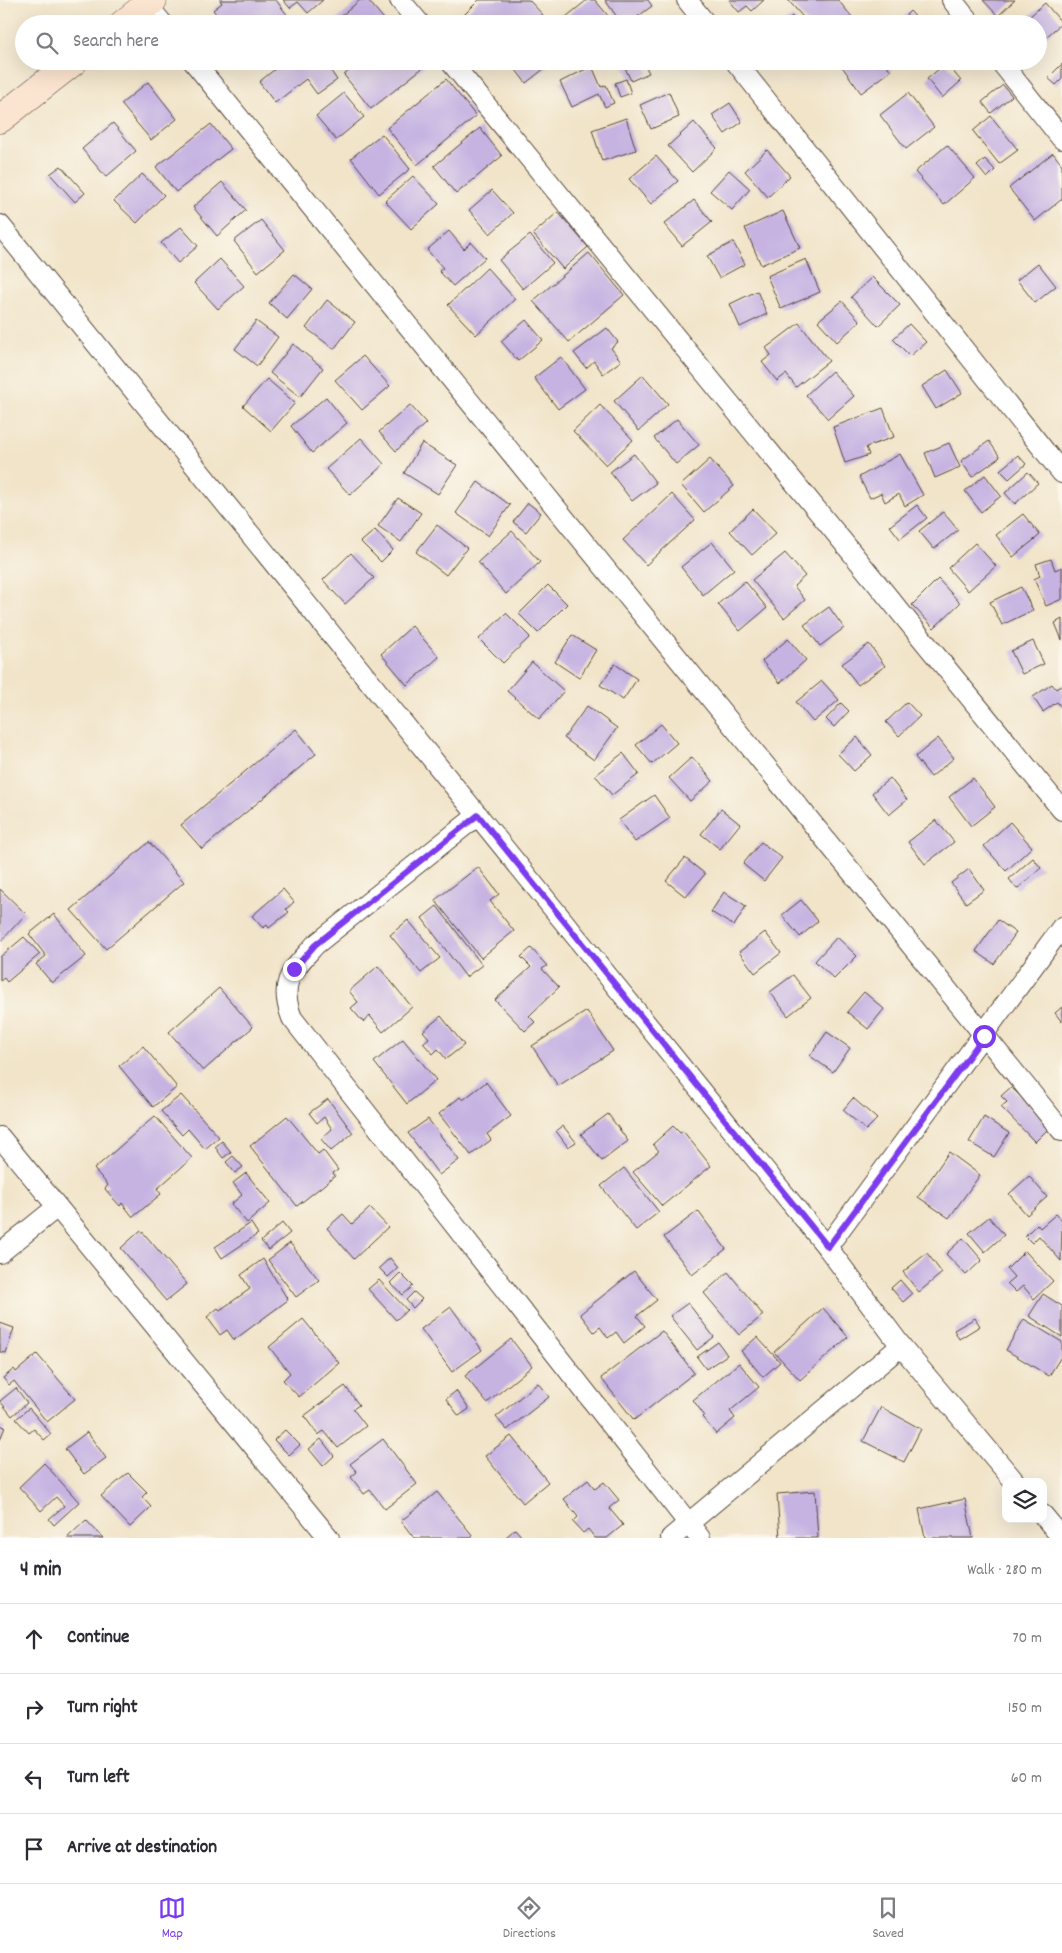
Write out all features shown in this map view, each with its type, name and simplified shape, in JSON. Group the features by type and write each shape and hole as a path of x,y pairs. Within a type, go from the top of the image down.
{"street":[{"path":"400,0 412,15"},
{"path":"687,0 699,15"},
{"path":"952,0 964,15"},
{"path":"142,15 154,9"},
{"path":"0,119 63,70"},
{"path":"200,70 1062,1131"},
{"path":"457,70 1062,810"},
{"path":"742,70 1062,474"},
{"path":"1007,70 1062,139"},
{"path":"0,225 828,1247 901,1346 1012,1478"},
{"path":"478,815 315,945 294,969 286,984 286,1003 292,1018 694,1531"},
{"path":"828,1247 1062,927"},
{"path":"0,1137 329,1538"},
{"path":"0,1253 57,1207"},
{"path":"671,1538 694,1531 901,1346"},
{"path":"1047,1521 1062,1538"}],"building":[{"path":"220,0 276,0 287,15 217,15 213,10 222,3"},
{"path":"283,0 323,0 308,13 298,2 290,8"},
{"path":"360,0 368,0 380,15 342,15"},
{"path":"479,0 529,0 543,15 464,15"},
{"path":"587,0 595,0 607,15 568,15"},
{"path":"605,0 648,0 652,6 640,15 616,15"},
{"path":"729,0 764,0 752,11 747,6 739,12"},
{"path":"788,0 838,0 850,15 801,15"},
{"path":"983,0 1015,0 999,15"},
{"path":"1045,3 1062,23 1047,36 1047,15 1031,15"},
{"path":"1062,64 1062,79 1056,85 1048,78"},
{"path":"274,70 330,70 337,80 317,94 306,79 275,103 259,82"},
{"path":"350,70 420,70 371,109 344,75"},
{"path":"516,70 543,70 526,83"},
{"path":"584,70 594,70 601,87 606,85 614,103 605,107 599,94 572,107 560,82"},
{"path":"626,70 648,70 649,73 631,81"},
{"path":"844,70 890,70 891,71 861,93"},
{"path":"938,70 952,70 961,81 942,98 927,79"},
{"path":"446,79 476,116 417,165 387,128"},
{"path":"626,79 631,93 620,97 615,83"},
{"path":"148,82 177,119 151,140 121,104"},
{"path":"1003,85 1012,96 991,113 982,102"},
{"path":"669,92 679,117 651,129 640,105"},
{"path":"344,93 364,117 336,140 316,116"},
{"path":"908,93 934,127 906,149 880,115"},
{"path":"730,103 742,122 725,134 712,115"},
{"path":"991,116 1018,150 999,164 973,131"},
{"path":"626,118 636,150 602,161 592,130"},
{"path":"694,122 717,148 692,172 668,146"},
{"path":"113,123 136,151 106,177 82,149"},
{"path":"211,124 231,149 176,192 156,167"},
{"path":"480,128 502,156 456,194 434,166"},
{"path":"382,134 410,169 379,194 351,158"},
{"path":"947,145 975,178 944,205 915,172"},
{"path":"767,150 790,176 768,197 745,171"},
{"path":"1053,153 1062,165 1062,199 1035,221 1009,188"},
{"path":"656,156 678,181 651,204 629,179"},
{"path":"985,159 995,170 987,178 977,166"},
{"path":"61,166 85,193 75,202 50,174"},
{"path":"729,170 750,189 732,210 710,191"},
{"path":"142,174 164,195 137,223 114,201"},
{"path":"413,176 439,204 411,229 385,201"},
{"path":"222,182 246,210 217,236 193,207"},
{"path":"492,190 513,213 490,234 469,210"},
{"path":"694,200 712,222 682,246 664,224"},
{"path":"783,211 800,248 761,265 745,228"},
{"path":"558,212 588,247 563,269 533,234"},
{"path":"261,220 285,250 258,272 234,241"},
{"path":"181,227 198,246 178,263 161,243"},
{"path":"449,231 464,249 471,242 485,258 453,286 439,271 443,268 427,250"},
{"path":"530,235 553,263 523,289 499,260"},
{"path":"733,242 745,264 719,278 707,256"},
{"path":"589,253 624,295 569,342 533,301"},
{"path":"220,259 244,286 218,309 194,283"},
{"path":"806,259 820,292 781,309 767,276"},
{"path":"1038,263 1056,286 1035,303 1017,280"},
{"path":"487,268 515,299 476,335 448,305"},
{"path":"294,274 312,289 287,319 269,303"},
{"path":"872,277 900,305 878,326 851,297"},
{"path":"757,291 767,314 740,327 730,304"},
{"path":"327,300 355,322 334,349 306,328"},
{"path":"842,301 860,321 837,342 818,321"},
{"path":"526,320 543,340 518,361 501,341"},
{"path":"256,321 278,337 257,366 235,349"},
{"path":"799,323 829,361 796,387 786,374 777,381 762,362 771,355 766,348"},
{"path":"909,324 926,342 910,356 893,339"},
{"path":"607,328 618,342 611,348 621,361 603,374 594,361 586,368 574,353"},
{"path":"293,344 323,368 300,397 270,373"},
{"path":"363,356 390,386 362,410 335,380"},
{"path":"561,357 585,389 558,409 534,378"},
{"path":"947,370 962,393 936,409 922,386"},
{"path":"832,371 854,396 828,419 806,395"},
{"path":"643,375 668,404 639,431 614,401"},
{"path":"267,379 295,403 271,431 243,406"},
{"path":"326,397 347,423 312,453 291,426"},
{"path":"410,405 426,423 396,451 379,432"},
{"path":"600,405 633,440 606,465 573,431"},
{"path":"883,408 894,437 866,447 869,455 845,463 833,427"},
{"path":"677,419 699,445 676,464 654,438"},
{"path":"361,438 384,464 350,495 326,469"},
{"path":"989,441 1000,457 972,477 961,461"},
{"path":"422,443 457,465 438,494 404,473"},
{"path":"949,443 960,467 935,478 925,453"},
{"path":"634,454 656,483 632,501 610,472"},
{"path":"900,454 923,495 905,506 899,494 885,502 881,493 870,498 859,477"},
{"path":"1018,455 1026,464 1009,479 1000,470"},
{"path":"710,459 734,486 704,512 681,485"},
{"path":"1028,472 1038,483 1015,504 1005,493"},
{"path":"985,475 1001,496 981,512 965,491"},
{"path":"478,482 510,505 488,536 456,513"},
{"path":"672,494 695,520 646,565 623,540"},
{"path":"398,498 421,513 401,542 378,526"},
{"path":"528,503 541,513 526,532 513,522"},
{"path":"917,505 927,518 900,539 890,526"},
{"path":"753,509 776,533 752,555 730,531"},
{"path":"943,512 958,530 934,549 919,531"},
{"path":"1023,514 1040,535 1013,557 996,535"},
{"path":"437,525 467,548 446,575 416,552"},
{"path":"375,530 393,550 381,562 361,542"},
{"path":"512,531 540,562 506,594 478,562"},
{"path":"712,542 734,569 703,595 681,567"},
{"path":"975,543 996,566 968,591 948,568"},
{"path":"351,553 374,578 345,604 323,580"},
{"path":"785,553 805,576 794,586 805,600 784,618 752,580"},
{"path":"1051,559 1055,570 1062,567 1062,599 1046,606 1034,579 1040,576 1036,564"},
{"path":"938,579 960,603 934,628 912,605"},
{"path":"745,581 767,608 740,631 718,604"},
{"path":"548,585 567,604 538,633 519,614"},
{"path":"1021,587 1033,610 1002,625 990,602"},
{"path":"829,607 844,628 820,646 804,625"},
{"path":"506,613 530,637 503,663 479,639"},
{"path":"1062,619 1062,640 1055,623"},
{"path":"412,626 439,657 407,685 381,654"},
{"path":"572,635 596,650 579,678 555,662"},
{"path":"788,639 806,660 780,683 762,661"},
{"path":"1033,641 1044,664 1022,674 1011,651"},
{"path":"869,644 885,666 858,685 842,664"},
{"path":"532,662 564,691 539,719 507,691"},
{"path":"615,664 637,679 623,700 600,685"},
{"path":"822,681 839,700 813,722 796,702"},
{"path":"1052,684 1056,689 1062,685 1062,708 1057,702 1043,712 1033,697"},
{"path":"907,702 920,716 899,736 886,722"},
{"path":"841,703 849,711 834,727 826,719"},
{"path":"587,706 617,728 594,760 564,738"},
{"path":"661,724 677,743 652,764 636,745"},
{"path":"296,729 316,754 202,849 181,825"},
{"path":"857,737 872,755 854,771 838,754"},
{"path":"938,738 954,758 931,777 915,757"},
{"path":"623,753 639,774 612,795 595,775"},
{"path":"692,757 713,781 690,801 669,778"},
{"path":"890,778 907,800 889,815 872,793"},
{"path":"973,778 995,807 971,826 949,797"},
{"path":"654,795 670,818 635,842 619,820"},
{"path":"721,809 740,824 720,849 701,834"},
{"path":"936,820 954,842 925,864 908,842"},
{"path":"1010,822 1032,847 1006,871 984,846"},
{"path":"149,842 184,882 106,949 71,910"},
{"path":"761,842 782,858 764,881 743,864"},
{"path":"685,858 705,874 686,897 666,881"},
{"path":"1033,858 1041,868 1017,889 1009,879"},
{"path":"478,867 499,894 490,901 514,931 481,958 435,900"},
{"path":"969,869 984,890 966,903 951,883"},
{"path":"0,889 26,914 0,942"},
{"path":"283,889 294,902 286,909 289,912 269,928 267,925 263,928 252,916"},
{"path":"724,892 746,906 734,926 711,912"},
{"path":"801,900 818,921 800,937 782,915"},
{"path":"437,906 482,965 466,977 422,918"},
{"path":"54,914 86,956 52,983 36,964 46,956 29,934"},
{"path":"408,920 440,958 421,973 390,935"},
{"path":"998,920 1016,933 994,964 976,951"},
{"path":"765,932 781,953 755,973 739,952"},
{"path":"24,937 40,954 7,982 4,978 0,981 0,957"},
{"path":"837,937 857,956 834,979 815,961"},
{"path":"531,948 547,966 542,969 559,987 529,1016 535,1022 525,1031 495,1000 531,967 521,957"},
{"path":"378,966 412,1007 383,1032 370,1016 363,1022 351,1008 358,1002 349,991"},
{"path":"793,975 811,998 788,1016 770,992"},
{"path":"219,988 253,1027 203,1071 169,1032"},
{"path":"864,992 884,1009 868,1029 847,1012"},
{"path":"1062,1007 1062,1022 1055,1013"},
{"path":"587,1011 613,1051 558,1086 532,1046"},
{"path":"441,1016 464,1045 446,1059 438,1049 433,1054 423,1043 429,1038 423,1031"},
{"path":"827,1032 850,1048 833,1072 810,1056"},
{"path":"403,1039 436,1080 407,1104 374,1062"},
{"path":"143,1046 177,1087 153,1107 119,1066"},
{"path":"486,1082 511,1116 487,1134 491,1140 471,1155 439,1114 460,1097 463,1100"},
{"path":"1011,1087 1051,1126 1035,1142 1001,1107 1007,1102 1001,1096"},
{"path":"181,1095 219,1137 205,1149 188,1129 182,1135 161,1111"},
{"path":"853,1098 877,1119 866,1130 843,1110"},
{"path":"328,1099 353,1133 331,1151 321,1139 332,1129 324,1117 317,1123 309,1113"},
{"path":"608,1114 628,1141 602,1161 581,1134"},
{"path":"155,1116 192,1158 157,1189 161,1194 133,1217 122,1203 120,1206 105,1189 108,1185 94,1169"},
{"path":"287,1116 318,1154 323,1150 338,1170 333,1173 335,1176 297,1206 250,1146"},
{"path":"984,1117 1009,1133 994,1157 969,1142"},
{"path":"428,1119 459,1160 439,1175 408,1133"},
{"path":"563,1126 576,1142 568,1147 556,1131"},
{"path":"673,1126 680,1133 683,1131 711,1166 662,1206 633,1172 659,1151 653,1144"},
{"path":"222,1141 231,1152 223,1158 215,1147"},
{"path":"949,1152 980,1175 949,1218 918,1197"},
{"path":"233,1156 243,1167 235,1173 226,1162"},
{"path":"624,1168 659,1212 636,1230 601,1186"},
{"path":"246,1173 270,1203 247,1223 231,1204 242,1195 233,1183"},
{"path":"1029,1176 1047,1197 1027,1215 1009,1194"},
{"path":"370,1208 388,1227 354,1259 327,1228 343,1214 352,1224"},
{"path":"698,1211 726,1249 692,1275 664,1237"},
{"path":"1056,1214 1062,1221 1061,1261 1039,1236 1032,1243 1025,1236 1037,1224 1040,1228"},
{"path":"989,1217 1004,1235 985,1252 969,1233"},
{"path":"251,1223 258,1234 222,1258 215,1247"},
{"path":"282,1223 290,1233 269,1250 261,1241"},
{"path":"141,1230 187,1284 166,1301 121,1248"},
{"path":"963,1238 982,1260 966,1275 946,1254"},
{"path":"290,1243 319,1280 296,1297 268,1260"},
{"path":"1025,1251 1053,1281 1034,1299 1023,1286 1016,1292 1007,1283 1014,1277 1007,1269"},
{"path":"927,1253 942,1273 919,1292 903,1272"},
{"path":"390,1258 398,1268 388,1277 379,1268"},
{"path":"263,1259 288,1300 234,1340 227,1330 220,1335 207,1317 218,1308 220,1310 250,1289 241,1275"},
{"path":"634,1271 657,1300 637,1316 645,1326 624,1343 616,1332 608,1338 600,1327 594,1332 580,1314"},
{"path":"728,1272 763,1315 739,1335 704,1293"},
{"path":"400,1273 413,1286 403,1295 390,1283"},
{"path":"379,1280 407,1310 396,1320 368,1289"},
{"path":"900,1280 912,1294 903,1302 891,1288"},
{"path":"414,1292 422,1299 413,1308 406,1300"},
{"path":"1043,1294 1062,1306 1062,1337 1029,1316"},
{"path":"688,1303 714,1337 697,1350 670,1316"},
{"path":"451,1307 482,1350 452,1372 421,1329"},
{"path":"823,1308 848,1337 800,1380 774,1352"},
{"path":"975,1318 980,1326 959,1339 954,1330"},
{"path":"303,1319 339,1363 299,1397 283,1380 290,1373 269,1347"},
{"path":"1024,1319 1062,1342 1062,1355 1049,1376 1006,1350"},
{"path":"0,1323 14,1328 6,1353 0,1352"},
{"path":"662,1331 694,1373 634,1420 601,1378"},
{"path":"757,1337 780,1362 763,1377 741,1351"},
{"path":"511,1339 532,1366 487,1403 465,1376"},
{"path":"718,1342 727,1355 706,1369 697,1357"},
{"path":"37,1354 75,1399 47,1422 14,1381 9,1385 3,1378 14,1369 16,1372"},
{"path":"739,1363 759,1387 730,1411 735,1418 716,1434 702,1417 704,1415 693,1400"},
{"path":"538,1383 549,1397 507,1430 496,1417"},
{"path":"345,1386 359,1405 353,1409 366,1426 338,1448 324,1431 318,1435 304,1416"},
{"path":"16,1388 27,1403 12,1416 0,1401"},
{"path":"456,1391 469,1409 459,1416 446,1399"},
{"path":"881,1407 921,1429 904,1462 863,1441"},
{"path":"29,1408 51,1434 44,1440 34,1429 29,1433 16,1419"},
{"path":"0,1425 5,1427 0,1440"},
{"path":"285,1430 300,1445 289,1455 274,1440"},
{"path":"87,1432 106,1458 84,1474 65,1449"},
{"path":"511,1436 548,1482 523,1503 485,1456"},
{"path":"321,1439 334,1456 323,1466 309,1449"},
{"path":"383,1439 417,1484 385,1509 370,1490 364,1494 351,1477 357,1472 350,1464"},
{"path":"44,1463 79,1502 54,1525 49,1519 64,1506 56,1497 41,1511 19,1487"},
{"path":"128,1473 147,1492 142,1497 151,1507 130,1527 101,1496"},
{"path":"588,1480 595,1489 604,1482 619,1500 609,1508 623,1525 607,1538 595,1538 588,1529 583,1533 573,1522 578,1517 564,1499"},
{"path":"815,1491 818,1538 780,1538 777,1494"},
{"path":"437,1492 473,1536 471,1538 414,1538 401,1521"},
{"path":"965,1499 973,1538 925,1538 919,1509"},
{"path":"86,1520 103,1538 67,1538"},
{"path":"515,1529 523,1538 505,1538"}],"route":[{"path":"294,969 315,945 478,815 828,1247 984,1036"}]}
